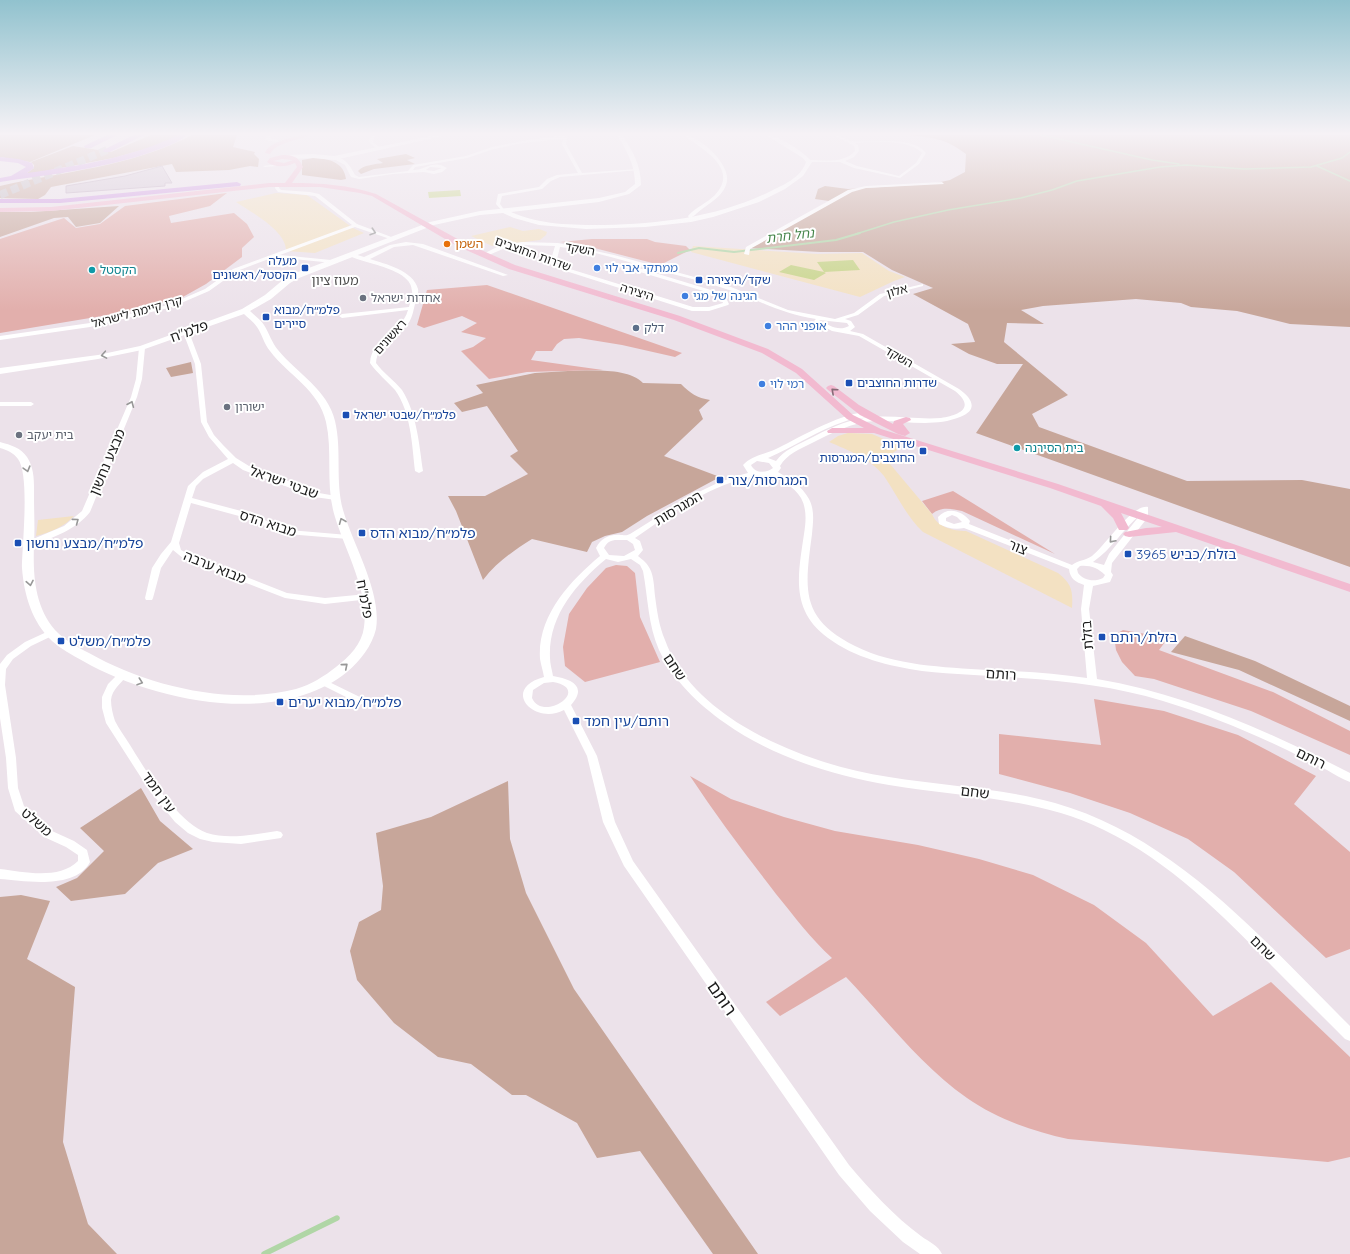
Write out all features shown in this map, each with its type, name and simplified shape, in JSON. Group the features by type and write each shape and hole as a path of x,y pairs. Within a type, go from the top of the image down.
{"highway":[{"path":"0,201 60,201 149,194"}],"main road":[{"name":"שדרות החוצבים","path":"0,206 58,204 163,194"},
{"name":"שדרות החוצבים","path":"0,210 56,208 176,194"},
{"name":"שדרות החוצבים","path":"370,194 517,269 670,316 765,350 799,371 853,419 877,431"},
{"name":"שדרות החוצבים","path":"379,194 430,225"},
{"name":"שדרות החוצבים","path":"488,254 527,268 692,318 774,349 811,370 846,402 874,419 905,433 1043,475 1141,513"},
{"path":"905,433 899,427 898,423 906,420"},
{"path":"832,431 877,431 1098,501 1350,578"},
{"path":"1098,501 1116,514 1126,531 1185,531"},
{"path":"1141,513 1185,531 1350,588"}],"street":[{"path":"312,194 317,195 355,225 394,238"},
{"path":"503,194 500,194 498,204 503,211 534,222 570,226 637,226 672,224 692,220 738,208 772,194"},
{"path":"245,311 268,297 287,281 296,276 430,225 469,214 584,203 625,194"},
{"path":"692,220 690,217 692,214 718,194"},
{"path":"747,254 748,248 844,194"},
{"name":"קרן קיימת לישראל","path":"0,338 97,324 170,306 196,295 235,270 355,225"},
{"path":"365,259 391,247 411,243 421,245 505,275"},
{"path":"488,254 532,244 558,245"},
{"name":"השקד","path":"558,245 599,252 724,286 779,308 808,316 852,324 861,335"},
{"name":"היצירה","path":"558,245 553,264 555,266 692,309 708,310 726,304 722,295 622,265"},
{"name":"ראשונים","path":"351,255 394,270 412,282 415,289 407,321 402,327 382,342 372,357 372,363 399,391 404,400 409,413 419,471"},
{"path":"272,256 331,262"},
{"name":"אלון","path":"836,320 856,314 882,295 920,284"},
{"path":"714,292 724,286"},
{"path":"342,316 411,308"},
{"name":"פלמ\"ח","path":"0,371 142,348 245,311 260,325 270,345 309,385 326,410 331,421 333,488 339,515 348,537 370,610 370,626 365,643 356,657 323,682 298,693 269,698 209,696 181,692 152,686 93,663 56,638 39,614 29,583 27,554 29,544 29,469 18,452 9,447 0,445"},
{"name":"אלון","path":"852,324 856,314"},
{"name":"השקד","path":"808,316 831,329 861,335 957,390 967,399 970,404 967,411 954,417 943,419 874,419"},
{"path":"827,326 828,322 836,320"},
{"path":"839,330 848,330 852,324"},
{"name":"שבטי ישראל","path":"186,332 198,364 204,422 210,436 233,460 246,468 317,495 336,498"},
{"name":"מבצע נחשון","path":"29,544 72,525 86,512 134,396 139,379 142,348"},
{"path":"0,404 31,404"},
{"path":"758,459 776,452 820,430 865,414"},
{"name":"השקד","path":"865,414 922,420"},
{"path":"774,469 784,456 853,419 874,419"},
{"name":"המגרסות","path":"605,556 600,548 604,541 614,537 629,538 727,480 747,466 750,462 758,459"},
{"name":"רותם","path":"758,459 770,460 774,469 796,487 806,499 810,515 802,581 803,595 807,608 814,620 824,631 837,641 871,656 913,666 1092,682 1153,696 1208,713 1268,738 1350,778"},
{"name":"מבוא ערבה","path":"233,460 196,481 192,486 175,543 177,551 187,557 285,595 325,601 367,597"},
{"path":"747,466 750,471 756,473"},
{"name":"המגרסות","path":"727,480 756,473 764,474 774,469"},
{"name":"מבוא הדס","path":"188,500 242,514 287,532 348,537"},
{"path":"1087,563 1101,554 1126,531 1141,513"},
{"name":"צור","path":"964,525 1073,568"},
{"path":"1107,571 1098,566 1087,563 1078,564 1072,571 1075,576 1088,586 1100,584 1107,580 1109,575 1107,571 1108,563 1126,531"},
{"path":"549,679 545,658 546,641 550,624 557,609 575,582 587,570 605,556 619,559 633,556 638,551 639,546 636,541 629,538"},
{"path":"149,598 155,569 161,558 175,543"},
{"name":"שחם","path":"633,556 643,564 646,571 653,621 664,650 680,677 703,702 731,723 776,748 843,771 888,780 996,794 1025,800 1074,813 1108,827 1151,852 1191,880 1221,906 1350,1035"},
{"name":"בזלת","path":"1088,586 1085,609 1092,682"},
{"name":"משלט","path":"0,874 38,877 56,876 73,872 84,862 83,853 70,844 48,834 19,808 13,788 10,751 0,685 2,669 10,657 28,644 51,632"},
{"name":"עין חמד","path":"122,675 110,687 106,695 106,708 111,723 169,810 185,825 204,836 227,839 260,838 277,835"},
{"path":"549,679 563,681 572,687 573,697 566,705 556,709 545,710 535,707 529,701 527,694 531,687 539,682 549,679"},
{"path":"323,682 363,702"},
{"name":"רותם","path":"566,705 592,756 609,822 628,863 844,1170 867,1198 892,1223 919,1245 934,1254"}],"shaded area":[{"path":"0,194 46,194 38,199 0,198"},
{"path":"226,194 210,206 169,216 171,223 234,213 247,224 254,237 242,248 242,257 206,284 181,298 132,311 0,333 0,239 64,218 76,228 100,224 125,206"},
{"path":"274,194 307,195 353,228 364,233 315,253 286,251 285,244 281,236 275,229 236,202"},
{"path":"817,194 1350,194 1350,327 1290,324 1237,311 1191,307 1181,303 1136,299 1043,306 1021,310 1044,324 1007,323 1004,342 1068,395 1032,414 1039,427 1187,481 1302,480 1350,489 1350,567 976,433 1023,364 997,364 969,354 951,344 975,342 968,324 913,294 933,288 892,270 863,252 820,252 748,248 829,201 815,199"},
{"path":"119,206 100,223 76,227 68,217 54,218 0,237 0,212 31,212"},
{"path":"510,227 523,231 539,229 547,232 546,235 540,240 492,246 471,236"},
{"path":"592,239 647,239 655,242 686,246 690,250 660,265 579,244 560,242"},
{"path":"693,246 818,254 862,253 889,271 905,277 860,297 691,252"},
{"path":"487,285 682,353 675,357 622,345 579,338 564,339 557,344 552,351 536,351 531,360 603,370 527,372 489,379 461,351 473,347 486,338 461,332 477,323 462,316 424,328 417,325 427,290"},
{"path":"191,362 193,373 171,377 166,368"},
{"path":"568,371 618,372 627,374 643,383 681,384 694,395 710,400 699,410 703,419 664,456 720,477 647,516 622,532 605,536 592,542 587,552 532,539 506,557 483,580 456,511 448,496 485,496 528,474 510,456 518,451 487,406 462,412 454,403 483,393 476,385 535,373"},
{"path":"848,433 872,434 902,447 885,458 938,522 951,529 966,531 1058,573 1071,588 1072,608 923,532 907,512 879,470 859,456 829,442 838,436"},
{"path":"953,491 1055,554 962,511 943,509 935,511 932,514 922,501"},
{"path":"74,516 57,529 36,536 38,520"},
{"path":"616,565 627,566 635,573 640,617 660,662 585,682 565,666 563,647 569,614 587,588 606,568"},
{"path":"1123,630 1168,638 1159,650 1273,692 1350,731 1350,755 1251,711 1154,679 1135,676 1122,662 1116,650 1114,635"},
{"path":"1185,636 1255,661 1350,706 1350,721 1239,670 1171,652"},
{"path":"1094,699 1164,711 1238,735 1316,776 1294,804 1350,852 1350,949 1326,958 1234,872 1188,839 1130,813 1070,793 999,774 999,734 1101,745"},
{"path":"690,776 731,799 784,817 835,831 918,845 979,859 1033,875 1094,905 1146,943 1213,1016 1271,982 1350,1057 1350,1157 1328,1162 1068,1139 1028,1128 990,1112 967,1098 950,1085 918,1056 846,977 780,1016 766,1002 832,958 810,935 776,894 721,821"},
{"path":"508,781 510,839 526,893 574,989 758,1254 713,1254 640,1151 597,1158 577,1123 526,1095 512,1095 471,1064 438,1057 394,1023 357,980 350,951 359,922 381,910 383,886 376,833 431,817"},
{"path":"141,788 160,821 193,849 158,863 125,894 71,901 56,887 77,878 104,851 80,828"},
{"path":"21,895 50,901 27,959 75,987 63,1142 88,1224 117,1254 0,1254 0,897"}],"green space":[{"path":"428,194 461,194 461,196 429,198"},
{"path":"853,260 860,270 824,272 817,262"},
{"path":"791,265 826,273 814,280 779,272"}],"waterway":[{"name":"נחל חרת","path":"856,234 894,222 948,210 1021,198 1038,194"},
{"name":"נחל חרת","path":"678,253 699,248 734,252 836,240 860,233"},
{"path":"264,1254 337,1218"}],"place":[{"name":"השמן","path":"447,244"},
{"name":"מעלה הקסטל/ראשונים","path":"305,268"},
{"name":"ממתקי אבי לוי","path":"597,268"},
{"name":"הקסטל","path":"92,270"},
{"name":"שקד/היצירה","path":"699,280"},
{"name":"הגינה של מגי","path":"685,296"},
{"name":"אחדות ישראל","path":"363,298"},
{"name":"פלמ״ח/מבוא סיירים","path":"266,317"},
{"name":"אופני ההר","path":"768,326"},
{"name":"דלק","path":"636,328"},
{"name":"שדרות החוצבים","path":"849,383"},
{"name":"רמי לוי","path":"762,384"},
{"name":"ישורון","path":"227,407"},
{"name":"פלמ״ח/שבטי ישראל","path":"346,415"},
{"name":"בית יעקב","path":"19,435"},
{"name":"בית הסירנה","path":"1017,448"},
{"name":"שדרות החוצבים/המגרסות","path":"923,451"},
{"name":"המגרסות/צור","path":"720,480"},
{"name":"פלמ״ח/מבוא הדס","path":"362,533"},
{"name":"פלמ״ח/מבצע נחשון","path":"18,543"},
{"name":"בזלת/כביש 3965","path":"1128,554"},
{"name":"בזלת/רותם","path":"1102,637"},
{"name":"פלמ״ח/משלט","path":"61,641"},
{"name":"פלמ״ח/מבוא יערים","path":"280,702"},
{"name":"רותם/עין חמד","path":"576,721"}],"district":[{"name":"מעוז ציון","path":"335,280"}]}
